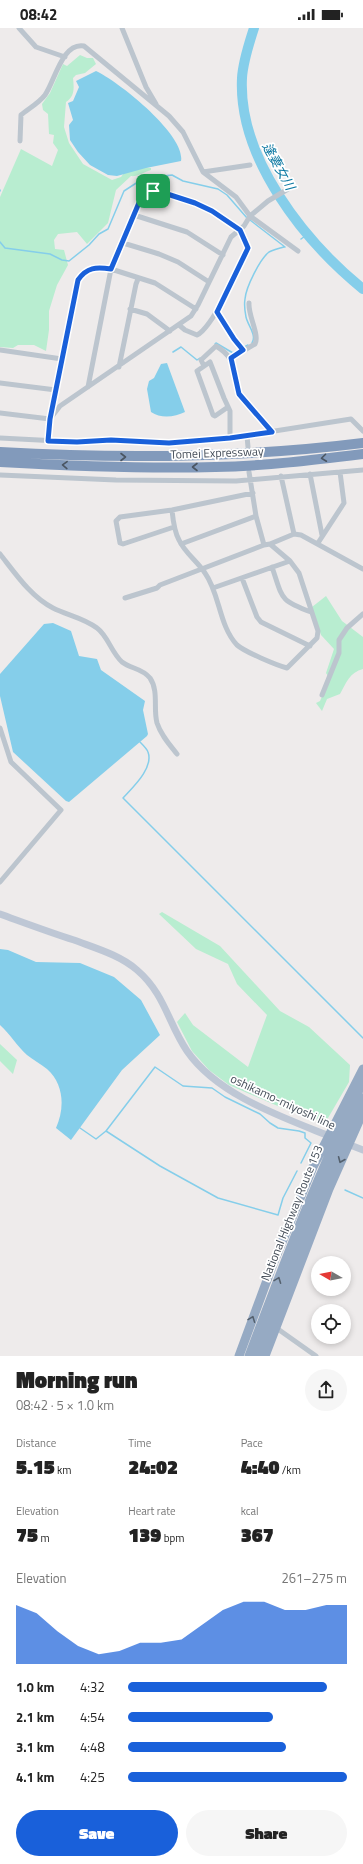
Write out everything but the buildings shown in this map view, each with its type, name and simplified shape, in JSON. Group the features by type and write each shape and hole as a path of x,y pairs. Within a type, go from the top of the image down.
{"highway":[{"name":"Tomei Expressway","path":"0,452 96,457 185,457 275,452 363,443"},
{"name":"Tomei Expressway","path":"0,462 130,468 215,467 258,465 363,454"},
{"path":"239,1356 294,1210 328,1136 363,1069"},
{"name":"National Highway Route 153","path":"258,1356 301,1229 332,1146 363,1082"},
{"name":"National Highway Route 153","path":"249,1356 301,1229 336,1152 363,1098"},
{"path":"265,1356 328,1189 363,1112"}],"main road":[{"name":"oshikamo-miyoshi line","path":"0,914 96,948 116,957 136,969 153,986 164,1004 188,1052 204,1072 221,1086 242,1098 363,1150"}],"street":[{"path":"20,28 36,47 65,57"},
{"path":"122,28 146,87 156,105"},
{"path":"20,141 21,115 44,95 60,62 69,51 76,47 84,46 169,116 183,132 203,172 236,197 250,216 298,251"},
{"path":"203,172 250,165"},
{"path":"50,419 60,406 119,367 191,316 196,309 231,237 240,230 250,216 268,201 288,189"},
{"path":"88,387 111,269 143,196 150,192 158,191 195,203 208,209 240,230 248,248 217,312 200,334 194,335 179,325"},
{"path":"134,215 187,232 222,255"},
{"path":"123,243 159,254 178,262 209,282"},
{"path":"48,441 50,419 78,280 84,272 93,268 111,269 138,279 155,283 196,309"},
{"path":"119,367 130,309 138,279"},
{"path":"231,358 255,344 257,338 249,316 248,303"},
{"path":"130,309 147,314 170,331"},
{"path":"217,312 234,339 243,350"},
{"path":"204,366 201,360 216,346 231,358 239,394 272,432"},
{"path":"0,350 62,359"},
{"path":"228,407 215,416 213,415 197,371 210,362 230,411 230,438"},
{"path":"0,383 56,390"},
{"path":"0,413 50,419"},
{"path":"0,438 77,442 111,440 169,443 247,436 351,419 363,431"},
{"path":"247,436 248,447"},
{"path":"0,475 171,481 236,480 363,470"},
{"path":"249,472 256,516 264,545"},
{"path":"318,543 344,503 340,472"},
{"path":"310,474 322,535"},
{"path":"282,476 294,534"},
{"path":"174,527 123,544 120,543 116,523 117,519 120,517 172,510 253,493"},
{"path":"172,510 174,527 181,544 205,573 213,588 229,633 241,648 287,668 310,646 318,635 299,573 290,561 270,544"},
{"path":"181,544 256,516"},
{"path":"125,598 157,588 201,569 294,534 318,543 363,569"},
{"path":"0,554 19,579 43,603 54,609 88,622 99,629 110,647 123,663 144,672 151,679 155,690 158,723 164,738 177,754"},
{"path":"213,588 290,561"},
{"path":"272,567 285,600 290,604 312,612"},
{"path":"242,578 257,617 261,622 310,646"},
{"path":"322,695 339,653 339,640 347,628 363,614"},
{"path":"0,728 11,762 61,810 0,882"},
{"path":"275,1327 308,1353 316,1356"}],"green space":[{"path":"80,55 87,58 93,58 96,64 85,73 76,75 73,78 73,92 69,100 66,102 64,127 69,143 83,164 112,180 121,177 129,166 151,168 151,170 131,176 116,190 108,223 87,244 77,232 58,234 54,240 55,249 64,250 68,265 57,285 49,311 49,330 46,351 34,345 18,345 13,348 0,347 0,197 21,149 52,166 58,150 53,143 54,135 49,134 48,114 43,110 42,104 50,93 63,64 67,66"},
{"path":"326,596 342,621 363,637 363,669 352,675 346,682 340,694 327,699 322,711 316,703 320,701 330,679 326,673 334,649 321,635 312,607"},
{"path":"162,912 220,946 280,1011 309,1027 350,1065 349,1082 328,1118 322,1121 287,1110 229,1085 209,1070 192,1051 177,1022 185,1013 193,1025 248,1067 267,1015 237,984 228,964 196,949 159,914"},
{"path":"0,1044 17,1060 13,1074 0,1061"}],"water":[{"path":"96,71 134,97 149,110 173,137 180,150 181,161 117,176 108,175 90,165 78,152 70,140 69,125 73,120 68,103 73,101 79,87 76,81"},
{"path":"167,363 185,412 177,415 159,416 151,412 147,389 149,381 154,378 161,364"},
{"path":"53,623 71,631 79,656 97,659 101,670 145,701 143,710 148,734 69,802 66,801 13,752 0,696 0,674 44,624"},
{"path":"0,949 8,950 36,962 80,963 114,977 141,1000 160,1035 122,1070 71,1140 56,1128 62,1104 60,1089 53,1075 29,1057 0,1025"}],"waterway":[{"name":"逢妻女川","path":"254,28 246,53 242,78 244,108 251,138 263,167 279,196 298,222 319,247 363,289"},
{"path":"0,242 5,248 50,254 62,260 69,261 89,245 99,234 108,229 124,191 144,178 172,175 183,181 218,189 227,195 247,218"},
{"path":"250,220 285,247"},
{"path":"301,239 308,234"},
{"path":"252,343 253,334 246,317 246,294 251,281 265,256 269,252 284,247"},
{"path":"215,344 216,343 233,353 248,345"},
{"path":"173,352 181,347 197,360 200,358"},
{"path":"140,742 148,752 148,765 141,777 123,798 363,1038"},
{"path":"106,1131 155,1067 183,1086 212,1088 225,1097 260,1114 278,1128 305,1133 305,1138 311,1143 301,1163"},
{"path":"80,1128 96,1139 106,1131 160,1166 218,1198 278,1215 283,1198 297,1171"},
{"path":"345,1190 363,1198"}],"route":[{"path":"153,191 158,191 195,203 212,211 240,230 248,248 217,312 234,339 243,350 231,358 239,394 272,432 230,438 169,443 111,440 77,442 48,441 50,419 78,280 84,272 93,268 98,267 111,269 141,198 146,193 153,191"}]}
